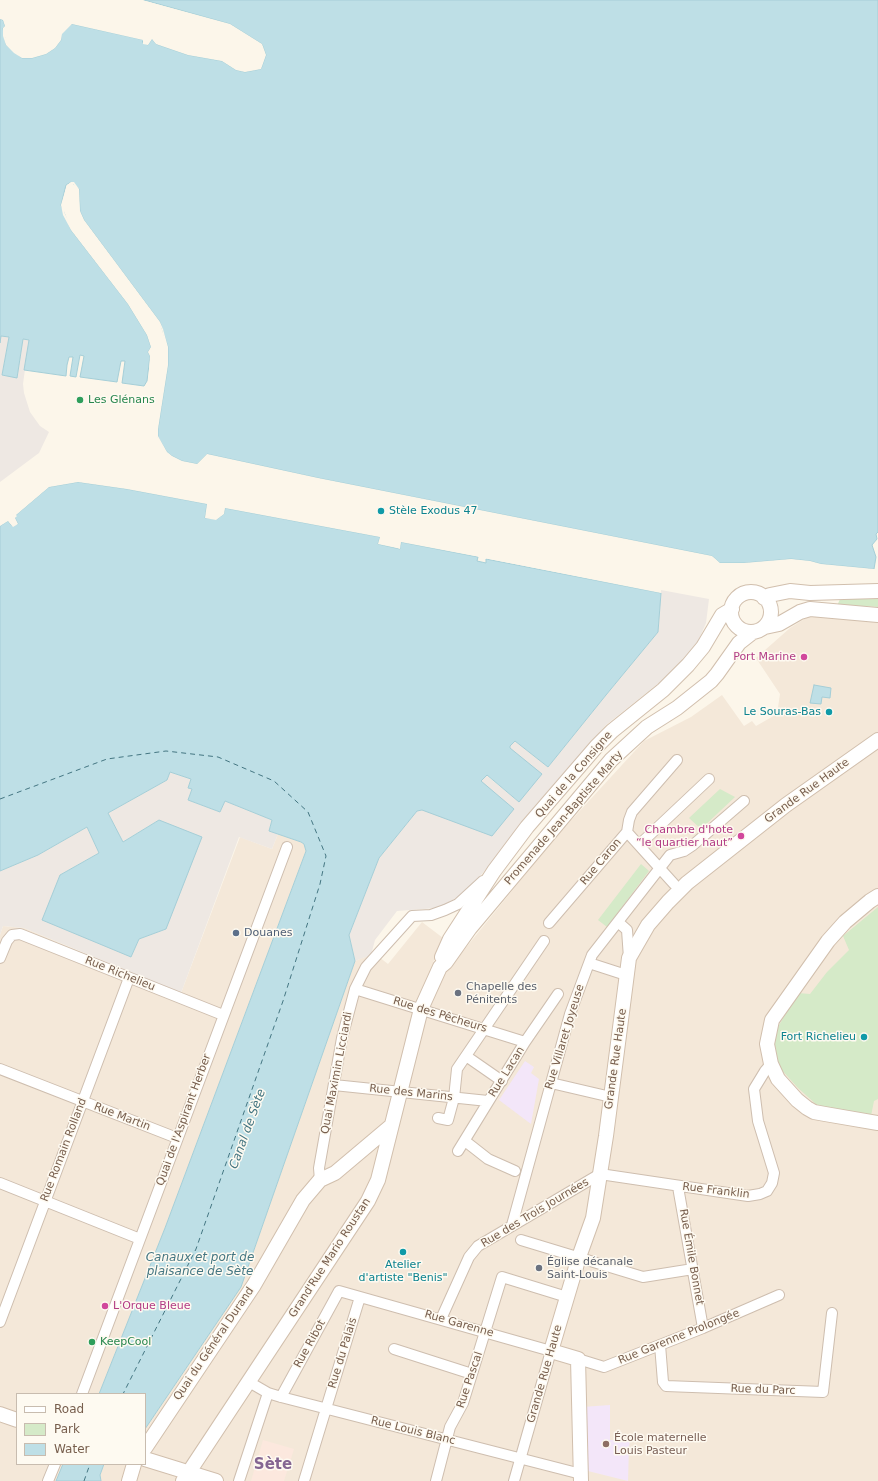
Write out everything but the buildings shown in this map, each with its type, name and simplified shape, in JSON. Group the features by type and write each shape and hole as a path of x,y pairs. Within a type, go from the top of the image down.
{"main road":[{"path":"764,598 770,595 790,591 810,593 878,591"},
{"path":"765,621 769,604 764,598 758,594 747,593 737,599 732,608 733,620 738,627 745,631 765,621 779,624 800,612 810,609 878,615"},
{"name":"Promenade Jean-Baptiste Marty","path":"450,947 470,928 611,760 647,727 678,708 711,680 739,643 765,621 778,604 810,593"},
{"name":"Quai de la Consigne","path":"450,947 494,871 528,827 596,747 612,731 663,690 688,665 703,647 722,615 732,608"},
{"name":"Grande Rue Haute","path":"551,1351 578,1258 593,1218 611,1097 629,958 648,925 687,883 786,805 878,740"},
{"path":"878,896 845,922 828,941 772,1020 767,1044 771,1064 778,1079 797,1100 814,1112 878,1123"},
{"path":"320,1177 335,1173 382,1140 392,1125 421,1009 440,967 440,962 450,947"},
{"name":"Grand'Rue Mario Roustan","path":"185,1477 368,1201 378,1180 382,1140"},
{"name":"Quai du Général Durand","path":"146,1447 254,1285 303,1200 320,1177"},
{"name":"Rue Garenne","path":"551,1351 578,1359"},
{"path":"578,1359 581,1477"},
{"path":"0,1414 16,1420"},
{"path":"146,1458 185,1477 216,1481"},
{"path":"128,1481 134,1465"}],"street":[{"name":"Rue Caron","path":"549,923 626,832 628,820 632,812 677,760"},
{"path":"639,845 709,780"},
{"name":"Rue Villaret Joyeuse","path":"512,1225 570,1014 592,955 670,855 684,851 693,845 744,801"},
{"path":"626,832 674,884"},
{"name":"Quai de l'Aspirant Herber","path":"82,1393 287,847"},
{"name":"Quai Maximin Licciardi","path":"320,1177 319,1168 342,1038 355,989 366,967 412,916 431,915 458,904 494,871"},
{"path":"618,922 627,930 629,958"},
{"name":"Rue Richelieu","path":"0,958 7,941 12,934 17,933 223,1015"},
{"path":"438,1118 448,1120 454,1098 457,1069 544,942"},
{"path":"589,963 626,974"},
{"name":"Rue Romain Rolland","path":"0,1322 129,978"},
{"name":"Rue des Pêcheurs","path":"355,989 525,1042"},
{"name":"Rue Lacan","path":"458,1151 525,1042 558,994"},
{"path":"466,1056 502,1081"},
{"name":"Rue Franklin","path":"600,1174 748,1196 760,1194 769,1189 774,1173 758,1121 754,1089 765,1070 771,1064"},
{"name":"Rue Martin","path":"0,1069 177,1138"},
{"path":"551,1083 611,1097"},
{"name":"Rue des Marins","path":"334,1085 488,1101"},
{"path":"465,1141 488,1160 515,1171"},
{"name":"Rue des Trois Journées","path":"441,1319 469,1257 474,1250 482,1243 600,1174"},
{"path":"0,1183 46,1200 140,1239"},
{"name":"Rue Émile Bonnet","path":"678,1186 703,1328"},
{"path":"521,1240 643,1277 692,1270"},
{"name":"Rue Pascal","path":"436,1481 450,1427 463,1403 502,1277 567,1297"},
{"name":"Rue Garenne","path":"339,1291 551,1351"},
{"name":"Rue Ribot","path":"281,1397 339,1291"},
{"name":"Rue Garenne Prolongée","path":"578,1359 604,1367 779,1296"},
{"name":"Rue du Palais","path":"304,1481 360,1297"},
{"name":"Rue du Parc","path":"660,1345 663,1382 666,1386 823,1392 832,1313"},
{"path":"394,1349 472,1374"},
{"name":"Grande Rue Haute","path":"514,1481 551,1351"},
{"name":"Rue Louis Blanc","path":"249,1382 268,1393 281,1397 520,1458 581,1477"},
{"path":"239,1481 268,1393"},
{"path":"48,1481 55,1465"}],"shaded area":[{"path":"1,336 9,337 2,375 17,377 23,339 29,340 23,384 24,393 30,412 40,426 49,432 39,453 0,482 0,343"},
{"path":"661,590 709,599 706,623 697,644 669,675 606,725 471,887 461,895 437,908 397,911 375,940 371,955 355,961 349,935 379,858 417,811 481,782 486,775 519,802 510,746 515,741 548,767 658,632"},
{"path":"812,616 878,621 878,1481 101,1481 100,1475 104,1465 146,1465 146,1428 241,1287 355,961 374,953 388,964 422,922 447,941 433,962 447,971 554,839 644,741 691,717 722,695 744,726 752,721 756,726 777,714 780,694 756,658 790,628"},
{"path":"170,772 191,779 188,788 192,789 188,800 220,812 225,801 272,820 269,831 278,834 272,849 239,837 181,993 24,928 3,926 0,935 0,871 38,855 87,827 99,853 60,875 131,957 139,939 166,929 159,820 123,842 108,813 167,780"},
{"path":"278,834 301,842 304,844 306,851 165,1228 99,1393 16,1393 16,1465 63,1465 56,1481 0,1481 0,935 3,926 24,928 181,993 240,837 272,849"},
{"path":"525,1061 534,1067 531,1073 539,1079 531,1124 499,1100"},
{"name":"École maternelle Louis Pasteur","path":"610,1405 610,1440 630,1440 628,1481 584,1470 582,1407"},
{"path":"263,1440 294,1449 284,1481 251,1481"}],"green space":[{"path":"878,598 878,607 837,606 840,599"},
{"path":"720,789 735,797 701,829 689,818"},
{"path":"641,864 649,871 607,927 598,920"},
{"path":"878,907 878,1099 874,1101 871,1116 818,1106 798,1088 780,1068 772,1052 775,1032 798,993 810,994 827,972 849,950 843,936"}],"water":[{"path":"144,0 878,0 878,532 876,534 877,539 872,545 876,557 874,569 821,564 791,559 744,563 720,563 712,556 318,478 207,454 197,464 182,461 167,452 158,437 168,365 168,347 160,322 84,220 80,211 79,189 71,182 66,185 61,205 71,230 128,304 147,335 151,347 148,352 150,356 147,381 144,386 122,383 125,361 121,361 117,382 80,377 84,356 80,355 76,377 70,376 73,357 69,357 66,376 24,370 29,340 23,339 17,378 2,375 9,337 1,336 0,343 0,19 3,20 5,26 3,28 6,45 22,58 32,58 46,54 55,48 61,40 61,34 72,24 144,40 142,42 148,45 152,39 156,44 188,55 222,61 236,70 245,72 261,69 266,55 262,44 230,24"},
{"path":"78,482 127,489 207,504 205,518 217,519 224,514 225,508 380,537 378,544 400,549 401,542 478,557 477,561 486,563 486,559 661,593 658,632 548,767 515,741 510,746 510,748 542,774 519,802 487,775 481,781 514,809 492,836 422,810 417,811 379,858 349,935 355,961 241,1287 146,1428 146,1393 99,1393 165,1228 306,851 304,844 301,842 269,831 272,820 225,801 220,812 188,800 192,789 188,788 191,779 170,772 167,780 108,813 123,842 159,820 202,837 166,929 139,939 131,957 42,920 60,875 99,853 87,827 38,855 0,871 0,526 8,521 11,525 18,524 15,518 16,515 49,487"},
{"path":"814,685 831,688 830,698 822,697 821,704 810,703"},
{"path":"63,1465 104,1465 100,1475 101,1481 56,1481"}],"pier":[{"path":"142,0 230,24 262,44 266,55 261,69 245,72 236,70 222,61 188,55 156,44 152,39 148,45 143,44 143,40 72,24 62,34 61,40 55,48 46,54 32,58 22,58 14,53 6,45 3,36 3,28 5,26 0,17 5,20 7,26 5,29 5,36 10,47 23,56 32,56 45,53 54,46 59,40 60,33 72,22 144,38 146,40 145,42 147,43 152,37 157,42 189,53 223,60 237,68 245,70 259,67 264,55 261,46 229,26 144,2"},
{"path":"74,182 79,189 80,211 84,220 160,322 163,329 168,347 168,365 158,436 167,452 182,461 197,464 207,454 318,478 712,556 720,563 744,563 791,559 821,564 874,569 874,571 821,566 791,561 744,565 720,565 711,558 318,480 207,456 197,466 182,463 171,458 165,453 157,437 156,428 166,365 166,347 162,330 159,323 83,222 78,212 77,190 73,184 68,186 63,205 65,214 73,229 130,303 149,334 153,347 151,352 151,373 148,384 150,356 148,352 151,347 147,335 128,304 71,230 63,215 61,205 67,185"},
{"path":"78,480 127,487 208,502 207,517 215,518 222,513 223,507 225,506 380,535 382,537 380,543 399,547 399,541 401,540 478,555 480,557 401,542 400,549 378,544 380,537 225,508 224,514 216,520 205,518 207,504 127,489 78,482 49,487 16,515 17,516 15,518 18,524 13,527 8,521 0,526 0,524 7,519 13,524 16,523 13,518 14,513 48,486"},
{"path":"484,558 661,591 661,593"}],"ferry route":[{"path":"0,799 107,759 166,751 218,757 274,781 308,812 326,856 320,884 283,1001 196,1249 124,1393"},
{"path":"84,1481 90,1465"}],"place":[{"name":"Les Glénans","path":"80,400"},
{"name":"Stèle Exodus 47","path":"381,511"},
{"name":"Port Marine","path":"804,657"},
{"name":"Le Souras-Bas","path":"829,712"},
{"name":"Chambre d'hote “le quartier haut”","path":"741,836"},
{"name":"Douanes","path":"236,933"},
{"name":"Chapelle des Pénitents","path":"458,993"},
{"name":"Fort Richelieu","path":"864,1037"},
{"name":"Atelier d'artiste \"Benis\"","path":"403,1252"},
{"name":"Église décanale Saint-Louis","path":"539,1268"},
{"name":"L'Orque Bleue","path":"105,1306"},
{"name":"KeepCool","path":"92,1342"},
{"name":"École maternelle Louis Pasteur","path":"606,1444"}],"district":[{"name":"Sète","path":"273,1465"}],"water label":[{"name":"Canal de Sète","path":"248,1129"},
{"name":"Canaux et port de plaisance de Sète","path":"200,1265"}]}
